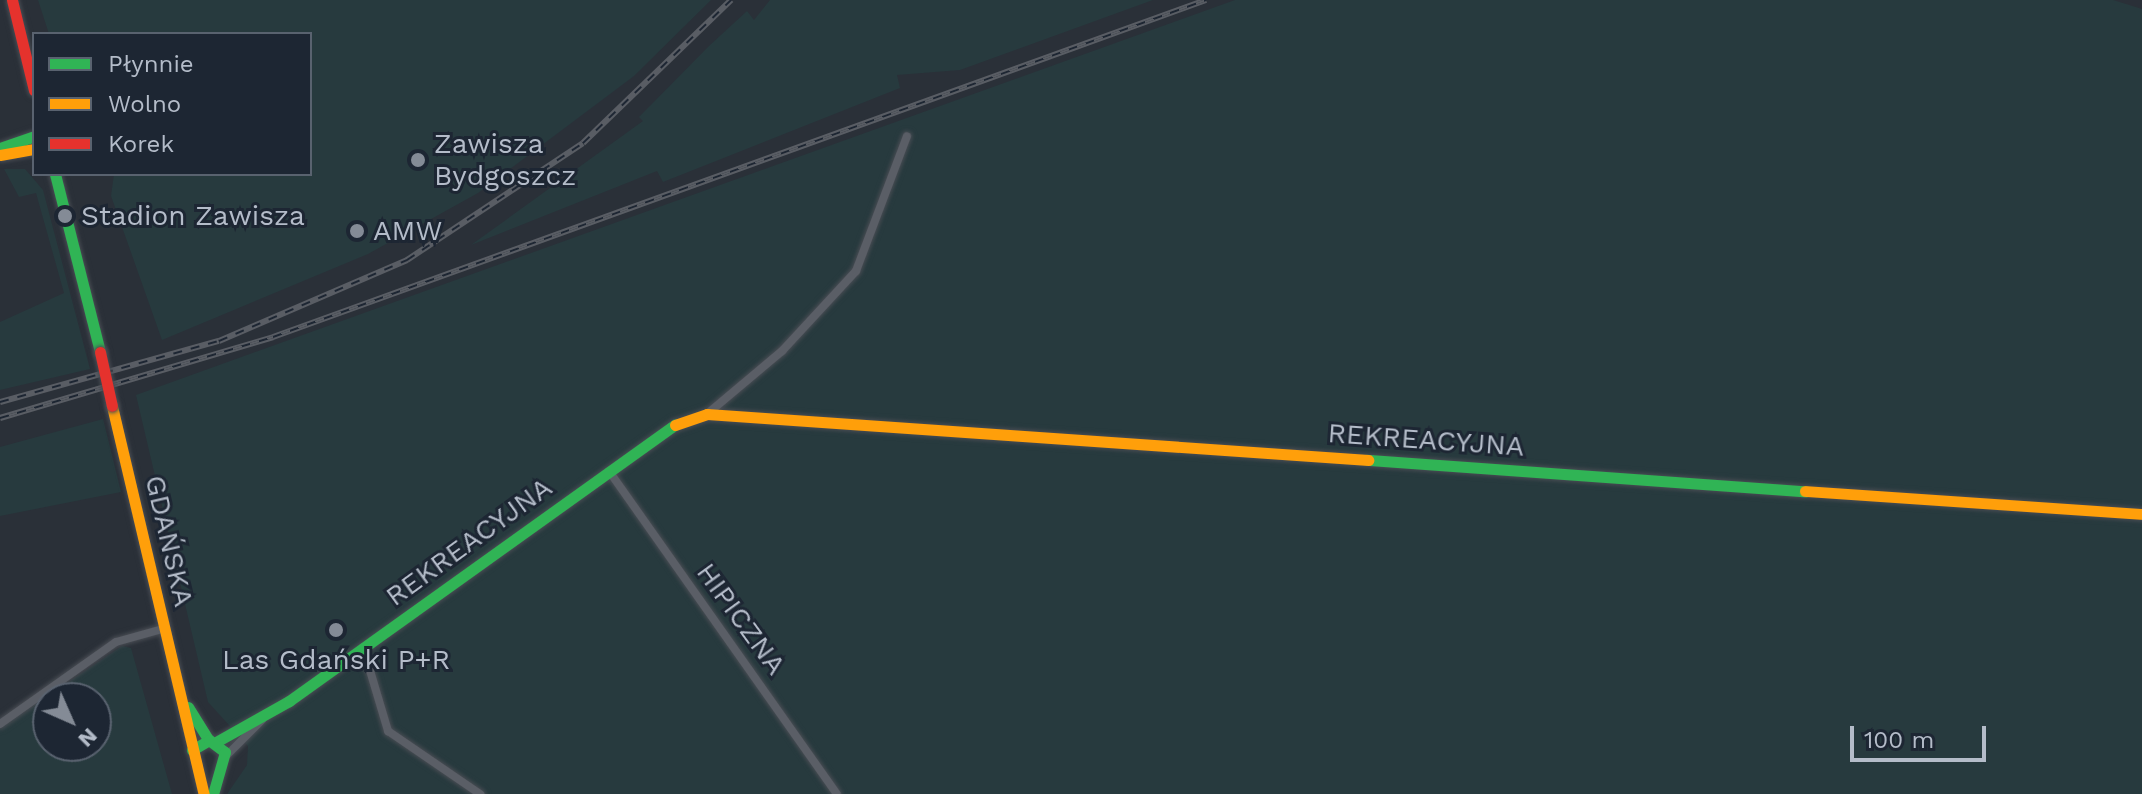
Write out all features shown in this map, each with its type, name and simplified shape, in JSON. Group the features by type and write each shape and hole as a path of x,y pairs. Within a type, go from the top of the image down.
{"street":[{"path":"12,0 32,82"},
{"name":"REKREACYJNA","path":"226,756 264,718 671,426 707,414 782,351 856,271 907,136"},
{"path":"2,153 32,137"},
{"path":"2,153 32,149"},
{"name":"GDAŃSKA","path":"56,176 166,628 192,750"},
{"name":"REKREACYJNA","path":"707,414 2142,514"},
{"name":"HIPICZNA","path":"609,471 837,794"},
{"path":"0,724 116,642 166,628"},
{"path":"363,647 388,731 480,794"},
{"name":"GDAŃSKA","path":"180,687 212,741"},
{"name":"REKREACYJNA","path":"212,741 264,718"},
{"path":"204,794 192,750 212,741 226,756 217,773 213,794"},
{"path":"197,772 217,773"}],"green space":[{"name":"Zawisza Bydgoszcz","path":"38,0 711,0 634,76 478,193 368,254 162,340 111,196 114,176 312,176 312,32 48,32"},
{"path":"770,0 1153,0 960,70 897,75 900,88 663,182 657,171 471,245 643,121 639,117 709,46 747,11 754,20"},
{"path":"1235,0 2113,0 2142,9 2142,794 227,794 247,765 248,746 208,702 136,395"},
{"path":"4,169 25,169 43,190 90,369 0,390 0,322 64,293 36,193 19,197"},
{"path":"103,419 121,492 0,516 0,447"},
{"path":"122,646 131,648 172,794 0,794 0,728 32,706 32,762 112,762 112,682 68,682"}],"railway":[{"path":"0,402 219,341 407,260 583,143 731,0"},
{"path":"0,418 273,337 1206,0"}],"traffic: fast":[{"path":"0,148 32,137"},
{"path":"56,176 100,352"},
{"path":"216,742 289,701 675,425"},
{"path":"1368,460 1805,491"},
{"path":"188,707 209,740"},
{"path":"192,750 209,740 225,752 213,794"}],"traffic: slow":[{"path":"0,155 32,149"},
{"path":"112,406 204,794"},
{"path":"675,425 707,414 1368,460"},
{"path":"1805,491 2142,514"}],"traffic: jam":[{"path":"12,0 32,82"},
{"path":"100,352 112,406"}],"place":[{"name":"Zawisza Bydgoszcz","path":"418,160"},
{"name":"Stadion Zawisza","path":"65,216"},
{"name":"AMW","path":"357,231"},
{"name":"Las Gdański P+R","path":"336,630"}]}
